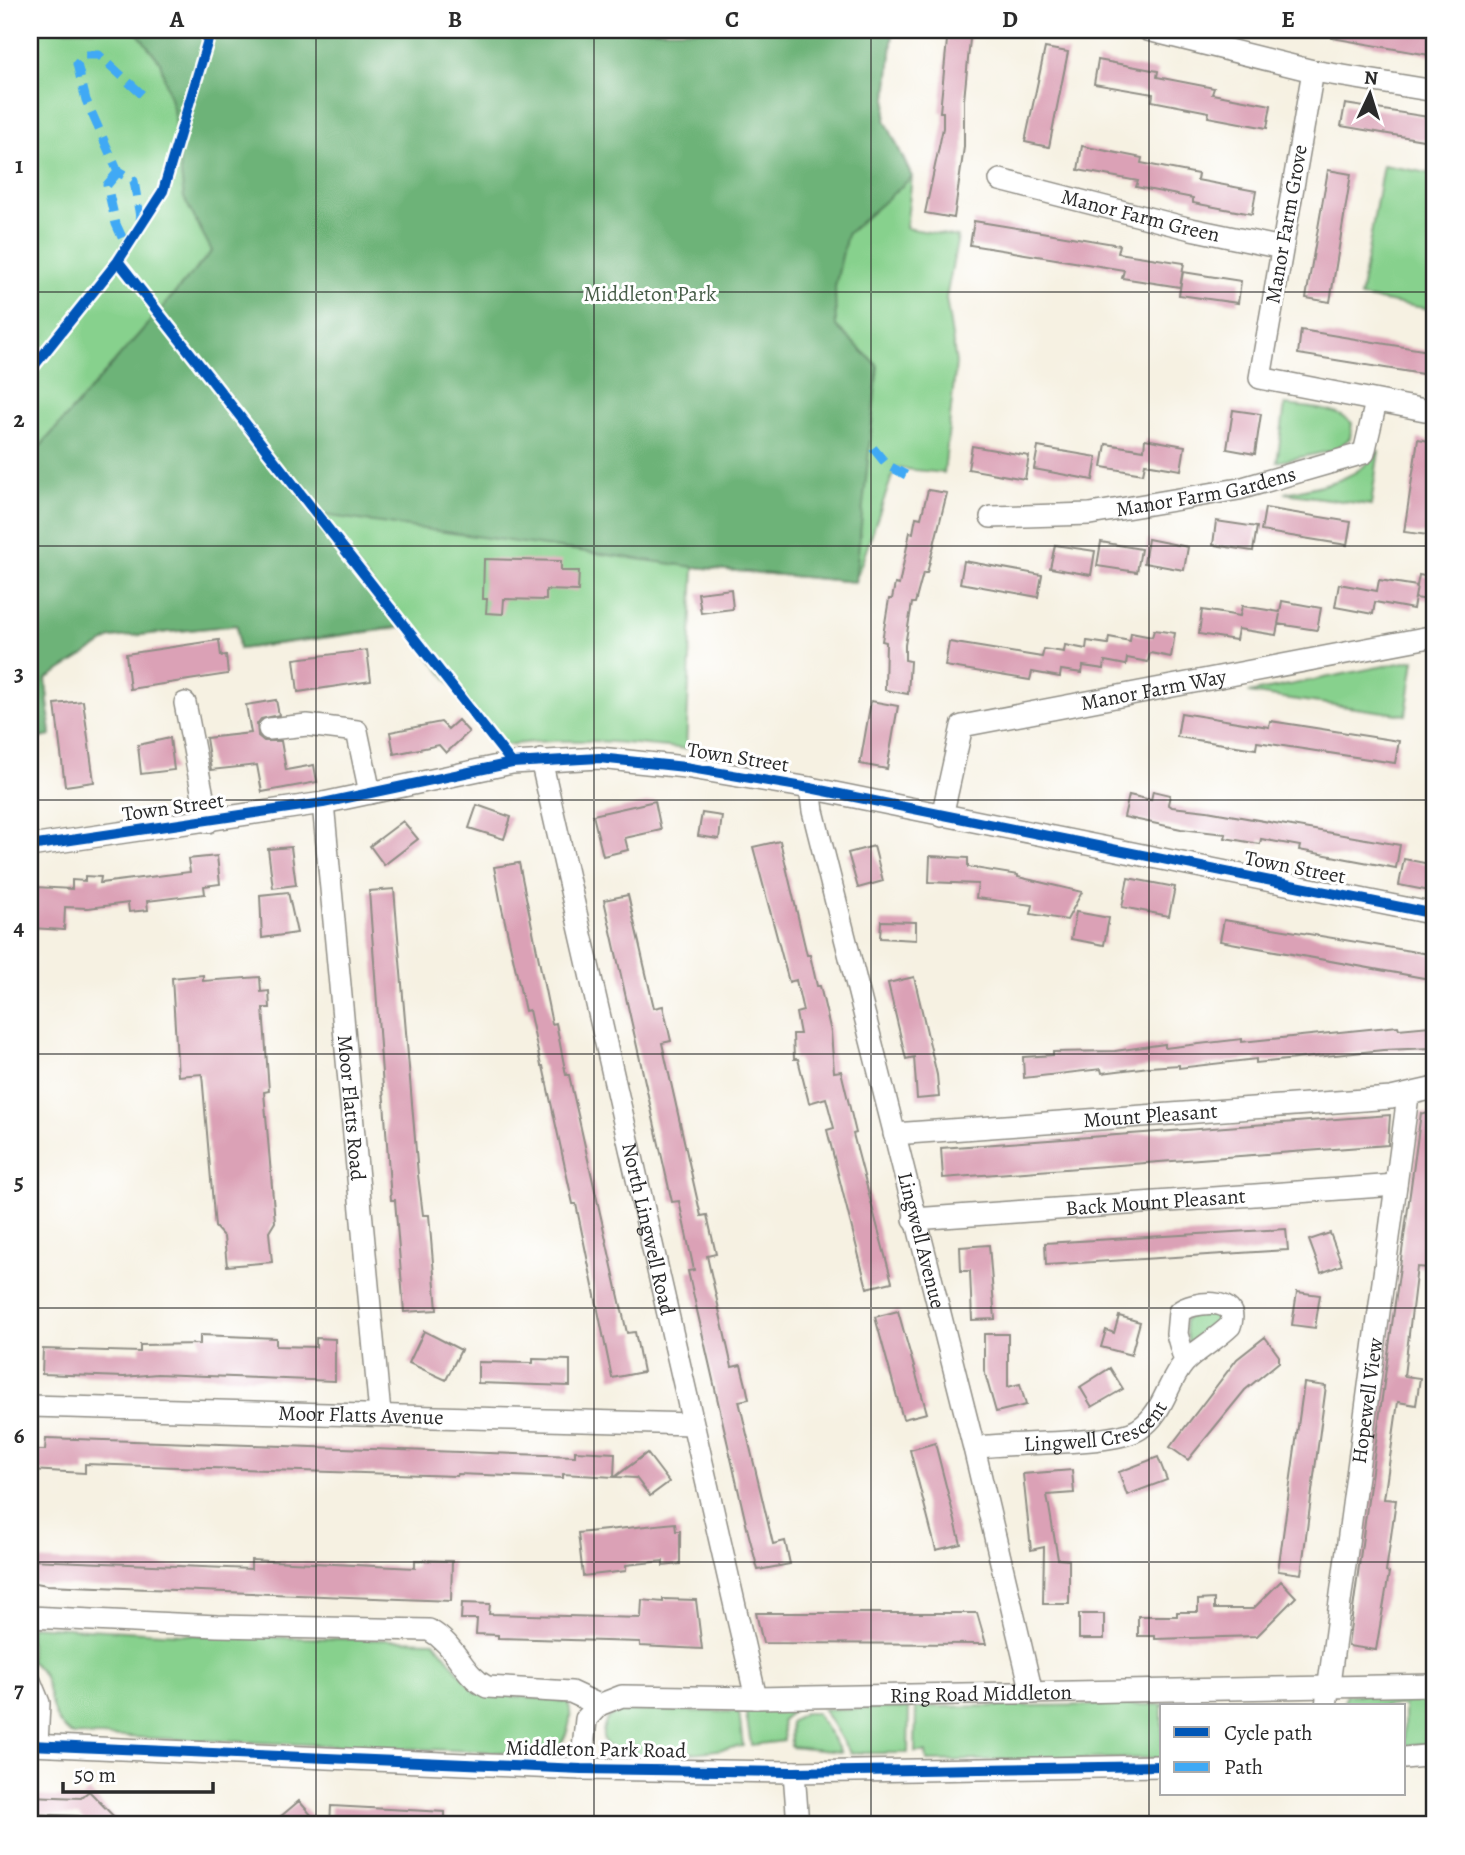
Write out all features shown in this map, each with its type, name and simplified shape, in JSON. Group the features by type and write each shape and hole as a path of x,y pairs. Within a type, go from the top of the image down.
{"street":[{"path":"1147,30 1313,71 1435,91"},
{"name":"Manor Farm Grove","path":"1313,71 1260,378 1376,401"},
{"name":"Manor Farm Green","path":"1000,180 1180,227 1282,248"},
{"path":"1376,401 1435,412"},
{"name":"Manor Farm Gardens","path":"990,517 1090,514 1239,489 1364,453 1376,401"},
{"name":"Manor Farm Way","path":"942,816 962,726 1435,636"},
{"path":"184,703 208,822"},
{"path":"269,729 307,725 357,731 370,793"},
{"name":"Town Street","path":"30,846 208,822 323,803 513,763 599,758 685,767 810,788 1435,914"},
{"name":"North Lingwell Road","path":"541,760 756,1698"},
{"name":"Lingwell Avenue","path":"810,788 813,811 974,1448 1032,1693"},
{"name":"Moor Flatts Road","path":"323,803 380,1414"},
{"name":"Mount Pleasant","path":"894,1134 1160,1117 1408,1096 1435,1088"},
{"name":"Hopewell View","path":"1326,1697 1408,1096"},
{"name":"Back Mount Pleasant","path":"914,1219 1396,1185"},
{"name":"Lingwell Crescent","path":"974,1448 1004,1443 1104,1439 1138,1431 1161,1406 1185,1362"},
{"name":"Moor Flatts Avenue","path":"30,1406 692,1424"},
{"name":"Middleton Park Road","path":"30,1616 218,1626 429,1630 446,1639 477,1682 487,1687 571,1692 599,1705"},
{"name":"Middleton Park Road","path":"30,1681 38,1703 33,1745 581,1769 794,1772 1160,1766"},
{"name":"Ring Road Middleton","path":"599,1705 622,1696 756,1698 1032,1693 1326,1697 1435,1685"},
{"path":"581,1769 586,1719 599,1705"},
{"path":"1406,1758 1435,1755"},
{"path":"794,1772 798,1825"}],"green space":[{"name":"Middleton Park","path":"30,30 893,30 885,120 912,177 906,228 958,237 946,298 956,363 944,473 895,468 855,582 694,567 686,749 570,741 499,746 406,627 239,649 237,625 111,638 46,679 51,736 30,740"},
{"name":"Middleton Park","path":"135,30 893,30 885,120 912,177 847,234 835,287 836,326 878,366 855,582 694,567 316,514 406,626 239,649 237,625 111,638 46,679 51,736 30,740 30,458 212,251 184,198 173,109 160,62"},
{"path":"1383,165 1435,174 1435,310 1360,297"},
{"path":"1285,405 1320,409 1345,418 1352,423 1350,438 1335,450 1277,462"},
{"path":"1379,450 1371,505 1285,493 1349,476 1370,461"},
{"path":"1414,660 1406,715 1248,693"},
{"path":"1194,1313 1217,1314 1221,1321 1189,1347 1184,1321"},
{"path":"30,1626 220,1636 434,1641 475,1692 568,1703 569,1724 564,1739 550,1754 73,1735 63,1728 57,1719 44,1678 30,1661"},
{"path":"1435,1691 1435,1744 1406,1746 1406,1704 1343,1704 1347,1695"},
{"path":"1290,1703 1293,1704 1196,1704"},
{"path":"1160,1704 1160,1758 927,1761 926,1752 915,1752 916,1707"},
{"path":"745,1708 796,1708 782,1720 784,1741 751,1745"},
{"path":"909,1708 908,1753 850,1753 823,1709"},
{"path":"621,1710 739,1712 743,1746 654,1756 629,1754 611,1748 603,1737 608,1718"},
{"path":"804,1713 816,1713 841,1752 791,1747 790,1722"}],"building":[{"path":"948,30 969,30 970,39 964,100 964,147 954,218 925,213 943,128 943,112 940,112"},
{"path":"1333,30 1415,30 1435,33 1435,56 1332,38"},
{"path":"1045,48 1068,52 1049,147 1025,142"},
{"path":"1098,60 1158,71 1157,77 1214,88 1212,94 1271,105 1267,128 1208,117 1209,112 1152,101 1153,94 1094,84"},
{"path":"1345,104 1435,118 1435,142 1341,126"},
{"path":"1082,146 1142,158 1141,163 1198,174 1197,180 1256,191 1252,214 1193,203 1193,198 1136,187 1138,181 1078,170"},
{"path":"1328,170 1351,174 1330,302 1306,298"},
{"path":"974,221 1120,245 1118,253 1184,263 1180,287 1122,278 1124,270 970,245"},
{"path":"1183,272 1241,281 1238,303 1179,295"},
{"path":"1301,330 1435,352 1435,376 1298,354"},
{"path":"1233,410 1261,414 1255,454 1227,449"},
{"path":"1145,439 1185,446 1181,470 1145,464 1143,474 1102,467 1106,444 1144,450"},
{"path":"1418,439 1435,442 1435,488 1428,535 1404,532"},
{"path":"972,446 1029,456 1025,479 968,469"},
{"path":"1038,447 1097,457 1093,480 1034,469"},
{"path":"928,490 947,493 927,573 923,573 915,603 912,603 905,645 905,660 910,661 908,694 885,690 886,642 882,641 889,599 892,599 895,584 899,585 910,532 913,533 916,517 921,518"},
{"path":"1265,508 1351,522 1347,545 1261,531"},
{"path":"1216,521 1257,527 1253,551 1213,545"},
{"path":"1148,539 1188,547 1184,570 1144,563"},
{"path":"1101,542 1141,549 1137,572 1097,566"},
{"path":"1055,545 1095,551 1091,575 1050,568"},
{"path":"484,559 561,561 561,571 579,571 578,591 546,590 546,600 504,599 503,614 486,613 487,599 483,599"},
{"path":"964,561 1042,575 1038,597 960,583"},
{"path":"1419,575 1435,578 1435,601 1415,598"},
{"path":"1379,580 1417,586 1413,609 1375,602 1373,614 1335,607 1339,584 1377,591"},
{"path":"731,589 733,609 701,613 698,593"},
{"path":"1282,601 1321,608 1317,630 1278,624 1276,635 1238,629 1236,640 1199,634 1202,610 1240,616 1242,606 1280,612"},
{"path":"1154,630 1175,633 1171,657 1150,653 1148,662 1127,658 1126,665 1105,661 1104,669 1083,666 1082,673 1061,670 1060,677 1032,672 1030,680 945,666 949,642 1042,657 1044,649 1064,652 1065,645 1086,649 1087,641 1108,644 1109,637 1130,641 1131,633 1152,637"},
{"path":"219,640 221,656 226,655 228,674 130,689 126,654"},
{"path":"367,650 371,681 298,692 294,659"},
{"path":"276,700 279,715 261,719 257,724 258,736 264,741 281,741 286,770 314,765 317,782 262,792 257,765 211,770 206,738 251,733 246,705"},
{"path":"83,701 94,782 65,786 55,704"},
{"path":"871,701 898,706 887,769 860,764"},
{"path":"1181,713 1269,727 1270,721 1399,741 1395,763 1257,742 1256,749 1177,737"},
{"path":"458,720 469,732 446,753 439,745 394,754 390,732 441,722 448,729"},
{"path":"170,738 174,770 141,774 138,745"},
{"path":"1153,791 1170,795 1168,804 1172,807 1400,845 1396,868 1299,850 1300,846 1261,839 1260,844 1225,838 1226,834 1181,829 1124,817 1129,795 1151,800"},
{"path":"655,801 661,830 625,838 628,850 603,856 593,815"},
{"path":"477,805 511,817 504,839 469,828"},
{"path":"702,813 722,816 719,839 698,836"},
{"path":"403,821 418,839 384,865 370,846"},
{"path":"780,841 807,955 810,955 817,986 820,986 831,1032 834,1072 841,1071 856,1133 853,1134 892,1282 867,1288 827,1130 834,1128 826,1098 809,1103 798,1059 794,1059 793,1034 800,1034 796,1013 803,1011 796,980 789,982 753,847"},
{"path":"874,846 883,881 858,888 848,853"},
{"path":"291,847 296,885 273,888 268,849"},
{"path":"217,856 220,884 204,886 205,894 147,901 148,910 129,912 128,903 88,908 65,907 64,930 32,928 35,887 72,889 72,880 85,881 85,876 101,877 100,883 190,872 188,859"},
{"path":"930,856 968,858 968,867 1018,875 1082,892 1067,920 1031,914 1033,905 976,898 978,884 929,882"},
{"path":"1404,859 1435,865 1435,892 1399,885"},
{"path":"519,863 552,1024 556,1023 566,1075 569,1075 627,1333 635,1332 643,1372 612,1378 576,1204 573,1204 529,1010 525,1011 494,867"},
{"path":"1128,878 1175,887 1169,916 1122,907"},
{"path":"394,889 418,1175 423,1215 429,1215 437,1310 404,1312 395,1200 391,1200 369,891"},
{"path":"288,892 297,933 262,938 260,895"},
{"path":"628,895 654,1008 663,1006 671,1041 662,1043 701,1216 707,1215 716,1254 707,1256 732,1367 741,1365 746,1385 749,1399 739,1401 773,1544 785,1541 790,1564 758,1570 747,1528 688,1271 694,1270 679,1201 672,1202 604,900"},
{"path":"1076,912 1109,918 1104,945 1071,939"},
{"path":"1224,920 1435,955 1435,980 1220,941"},
{"path":"881,921 916,922 916,940 880,938"},
{"path":"203,975 203,981 260,977 261,992 269,991 270,1008 263,1008 269,1091 264,1092 275,1222 269,1232 272,1262 227,1266 224,1237 215,1227 202,1074 178,1076 172,978"},
{"path":"914,977 937,1075 939,1097 917,1099 914,1057 906,1059 888,983"},
{"path":"1398,1026 1399,1029 1430,1026 1432,1048 1383,1050 1256,1063 1256,1059 1179,1068 1179,1065 1149,1067 1102,1073 1101,1069 1024,1078 1023,1057 1053,1055 1053,1052 1115,1051 1165,1044 1165,1048"},
{"path":"1421,1113 1435,1115 1435,1224 1430,1268 1417,1267 1404,1376 1420,1378 1416,1405 1398,1402 1384,1499 1396,1500 1386,1572 1389,1573 1376,1650 1348,1646"},
{"path":"1390,1115 1388,1145 943,1178 941,1148"},
{"path":"1286,1229 1288,1250 1046,1265 1045,1243"},
{"path":"1330,1233 1342,1265 1321,1273 1309,1240"},
{"path":"989,1245 995,1319 972,1320 970,1271 961,1271 960,1247"},
{"path":"1297,1292 1320,1295 1315,1328 1292,1325"},
{"path":"898,1311 927,1413 903,1419 875,1317"},
{"path":"1119,1316 1140,1322 1131,1355 1101,1347 1106,1330 1114,1333"},
{"path":"424,1331 461,1350 446,1380 409,1363"},
{"path":"984,1334 1008,1334 1008,1387 1020,1384 1026,1405 996,1412 984,1370"},
{"path":"200,1335 276,1338 276,1346 316,1347 316,1338 335,1339 335,1381 157,1374 124,1377 42,1374 43,1349 140,1352 140,1345 200,1344"},
{"path":"1265,1337 1279,1356 1279,1362 1245,1390 1188,1460 1170,1447 1237,1359"},
{"path":"533,1359 570,1360 570,1386 478,1383 478,1362 533,1363"},
{"path":"1110,1368 1123,1389 1092,1407 1080,1387"},
{"path":"1304,1383 1326,1386 1301,1574 1278,1571"},
{"path":"46,1438 575,1456 575,1451 615,1453 614,1477 563,1474 563,1478 457,1476 85,1464 85,1473 30,1470 30,1450 45,1450"},
{"path":"935,1443 961,1544 936,1550 910,1450"},
{"path":"647,1453 669,1482 650,1496 636,1478 615,1477"},
{"path":"1158,1457 1167,1480 1127,1495 1119,1472"},
{"path":"1072,1470 1074,1493 1047,1495 1058,1559 1069,1560 1069,1604 1043,1604 1044,1547 1031,1550 1023,1474"},
{"path":"675,1523 676,1531 680,1531 680,1564 663,1566 663,1561 626,1565 626,1571 583,1576 578,1533"},
{"path":"30,1560 251,1569 251,1560 415,1568 415,1560 452,1561 451,1601 47,1585 30,1582"},
{"path":"1281,1581 1296,1597 1257,1636 1155,1639 1155,1636 1138,1636 1138,1616 1177,1616 1177,1612 1198,1612 1198,1600 1214,1599 1214,1609 1253,1609"},
{"path":"663,1599 696,1600 702,1649 640,1646 640,1642 498,1638 498,1635 476,1634 477,1619 461,1619 462,1603 490,1604 489,1614 641,1618 642,1600 663,1602"},
{"path":"756,1613 977,1613 986,1644 763,1643"},
{"path":"1079,1614 1104,1614 1104,1639 1079,1639"},
{"path":"89,1791 122,1825 87,1825 79,1816 30,1814 30,1796 81,1798"},
{"path":"299,1801 319,1824 274,1822"},
{"path":"331,1806 445,1812 445,1825 330,1825"}],"marked path":[{"path":"141,223 134,181 118,172 86,100 77,64 85,55 99,55 147,99"},
{"path":"118,172 107,185 116,224 126,246"},
{"path":"873,448 887,465 906,475"}],"cycle path":[{"path":"30,371 118,261 163,191 211,30"},
{"path":"118,261 512,763"},
{"path":"30,846 323,803 512,763 599,758 685,767 810,788 1435,914"},
{"path":"30,1745 581,1769 794,1772 1160,1766"}]}
